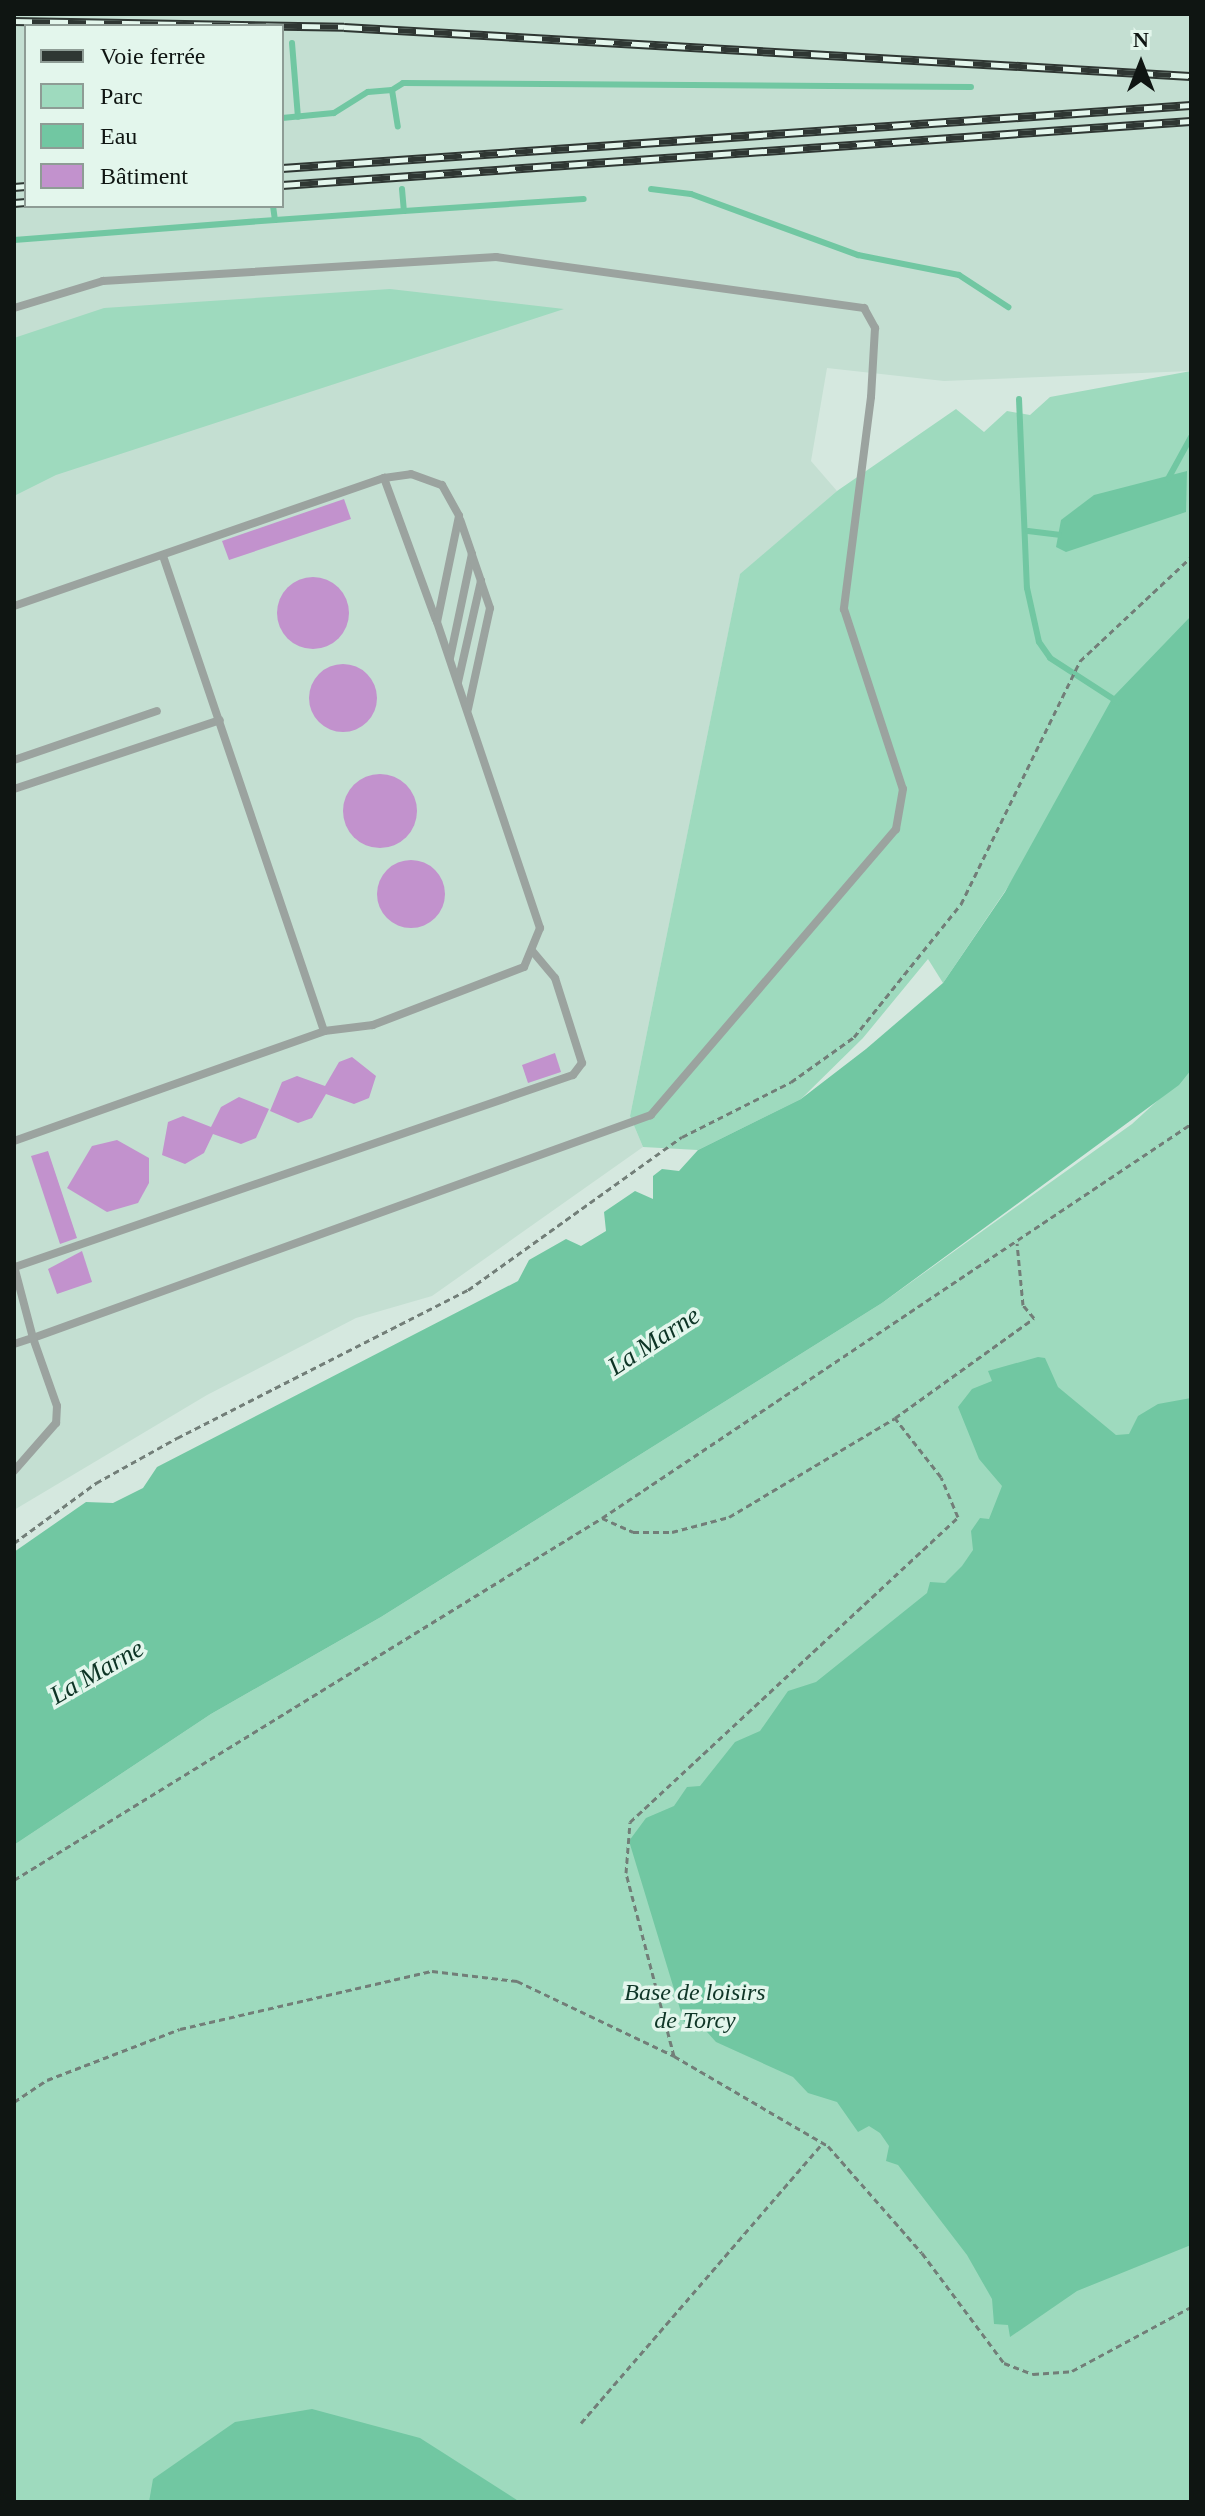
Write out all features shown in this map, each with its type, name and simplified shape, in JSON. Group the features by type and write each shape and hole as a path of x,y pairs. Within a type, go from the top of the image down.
{"lane":[{"path":"14,308 103,281 496,257 864,308 874,318 872,383 844,609 903,789 896,829 640,1124 14,1344"},
{"path":"14,606 384,478 411,474 442,485 459,516 490,608 468,710"},
{"path":"14,1141 324,1031 373,1025 459,996 524,967 533,952 540,928 468,710 384,478"},
{"path":"437,622 459,516"},
{"path":"450,659 472,554"},
{"path":"163,556 324,1031"},
{"path":"458,682 481,581"},
{"path":"14,760 157,711"},
{"path":"14,789 220,720"},
{"path":"14,1471 56,1423 57,1406 33,1338 14,1266 573,1075 582,1063 555,978 533,952"}],"path":[{"path":"14,1543 150,1453 468,1290 682,1137 791,1082 854,1037 961,904 1066,682 1080,661 1191,557"},
{"path":"14,1880 602,1518 1191,1124"},
{"path":"602,1518 633,1532 672,1532 729,1517 895,1418 1034,1318 1023,1305 1017,1243"},
{"path":"674,2056 626,1873 630,1822 958,1517 941,1477 895,1418"},
{"path":"14,2102 47,2080 180,2029 432,1971 517,1981 674,2056 823,2143 922,2253 1004,2363 1033,2374 1072,2371 1191,2307"},
{"path":"581,2423 823,2143"}],"shaded area":[{"path":"14,14 1191,14 1191,371 944,381 827,368 811,461 837,491 740,575 630,1116 643,1147 432,1296 356,1318 207,1395 14,1510"}],"green space":[{"path":"390,289 564,309 56,475 14,496 14,338 104,308"},
{"path":"1191,371 1191,616 943,983 928,959 863,1038 801,1099 698,1150 643,1147 630,1116 740,574 837,491 956,409 984,432 1007,411 1030,415 1050,397"},
{"name":"Base de loisirs de Torcy","path":"1191,1070 1191,2502 14,2502 14,1845 211,1714 381,1617 882,1303 1132,1124"}],"water":[{"path":"1187,471 1186,512 1066,552 1056,547 1061,520 1094,495"},
{"name":"La Marne","path":"1191,616 1191,1070 1179,1085 882,1303 381,1617 211,1714 14,1845 14,1552 86,1502 113,1503 143,1488 157,1467 518,1281 529,1260 566,1239 581,1246 606,1231 604,1212 635,1191 653,1199 653,1176 662,1169 679,1171 698,1150 801,1099 866,1049 943,983 1005,892 1113,697"},
{"path":"1038,1357 1045,1358 1058,1387 1116,1435 1129,1434 1138,1416 1158,1404 1191,1398 1191,2245 1077,2291 1010,2337 1008,2325 994,2324 992,2299 967,2255 898,2165 886,2161 889,2146 880,2133 869,2126 858,2132 837,2102 808,2093 793,2077 716,2042 699,2023 684,2022 629,1841 646,1818 674,1806 687,1787 700,1786 735,1742 760,1731 788,1691 816,1682 927,1593 930,1582 945,1583 962,1566 973,1550 971,1531 980,1518 989,1519 1002,1486 979,1459 958,1407 972,1389 992,1381 988,1371"},
{"path":"312,2409 420,2438 520,2502 149,2502 153,2479 235,2422"}],"building":[{"path":"344,499 351,519 229,560 222,541"},
{"path":"313,577 333,583 343,593 349,613 343,633 333,643 313,649 293,643 283,633 277,613 283,593 293,583"},
{"path":"336,664 350,664 362,669 372,679 377,698 372,717 362,727 350,732 336,732 324,727 314,717 309,705 309,691 314,679 324,669"},
{"path":"380,774 401,780 411,790 417,811 411,832 401,842 380,848 359,842 349,832 343,811 349,790 359,780"},
{"path":"404,860 418,860 430,865 440,875 445,894 440,913 430,923 418,928 404,928 392,923 382,913 377,901 377,887 382,875 392,865"},
{"path":"555,1053 561,1072 528,1083 522,1065"},
{"path":"352,1057 376,1076 369,1098 354,1104 326,1094 312,1118 298,1123 270,1111 282,1082 297,1076 325,1086 339,1062"},
{"path":"239,1097 269,1109 256,1138 241,1144 213,1134 204,1153 185,1164 162,1155 168,1122 183,1116 211,1127 221,1107"},
{"path":"117,1140 149,1158 149,1183 138,1203 107,1212 67,1188 92,1146"},
{"path":"48,1151 77,1238 60,1244 31,1156"},
{"path":"82,1251 92,1282 57,1294 48,1269"}],"waterway":[{"path":"292,43 298,117"},
{"path":"392,90 403,83 971,87"},
{"path":"284,118 334,113 368,92 392,90 398,127"},
{"path":"402,189 404,211 584,199"},
{"path":"651,189 691,194 858,255 959,275 1008,307"},
{"path":"273,208 275,220 404,211"},
{"path":"14,240 275,220"},
{"path":"1019,399 1027,588 1039,642 1050,658 1118,702"},
{"path":"1168,479 1191,437"},
{"path":"1028,531 1059,535"}],"railway":[{"path":"14,21 179,24"},
{"path":"284,26 1191,76"},
{"path":"284,168 1191,105"},
{"path":"284,185 1191,121"},
{"path":"14,187 24,186"},
{"path":"14,203 24,202"}]}
